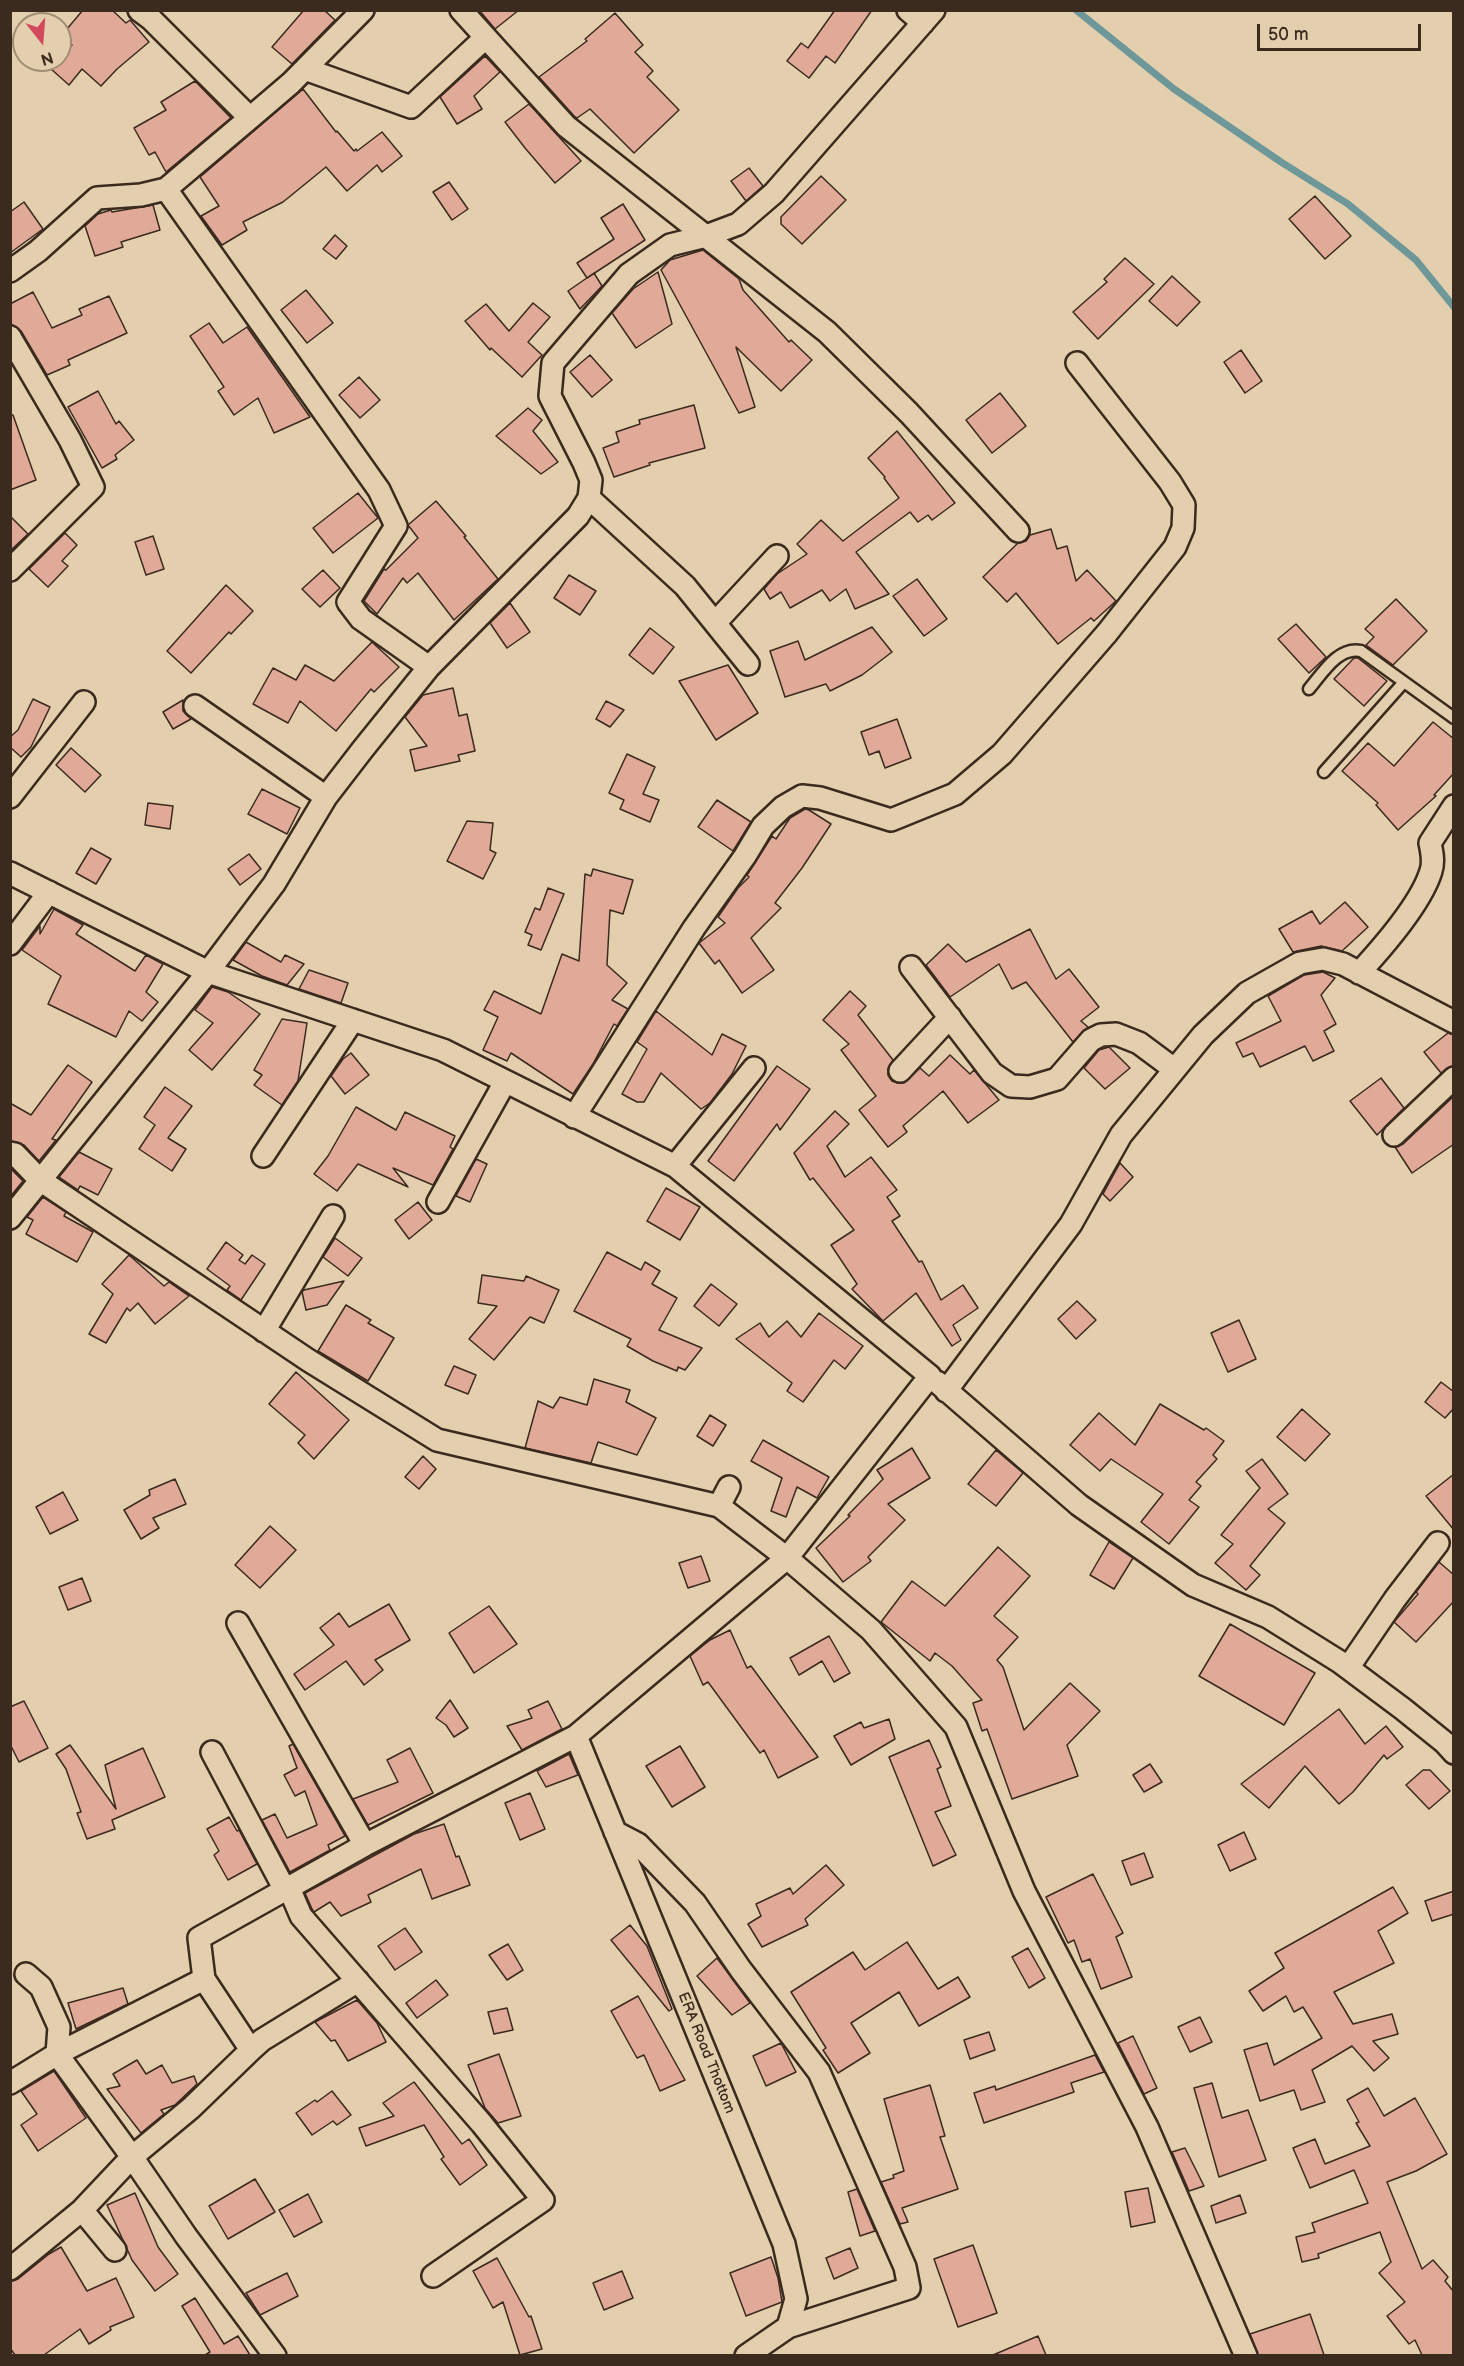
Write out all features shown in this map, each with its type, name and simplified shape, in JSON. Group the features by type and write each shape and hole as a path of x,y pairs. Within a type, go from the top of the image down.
{"street":[{"path":"139,10 151,18 250,118"},
{"path":"10,271 39,251 97,198 141,195 166,189 305,69 363,10"},
{"path":"461,10 566,126 828,332 909,413 1018,531"},
{"path":"10,1218 208,972 274,884 326,797 429,667 578,516 589,498 591,480 585,462 550,396 553,363 629,274 670,245 706,236 738,224 774,193 921,15"},
{"path":"305,69 411,107 485,38"},
{"path":"166,189 379,490 396,526 348,602 361,619 429,667"},
{"path":"10,337 70,440 93,487 10,570"},
{"path":"574,1117 694,928 745,856 763,826 783,807 802,796 820,798 891,820 956,794 1002,754 1107,633 1175,547 1183,528 1184,505 1170,482 1077,363"},
{"path":"589,498 685,586 748,664"},
{"path":"715,623 777,556"},
{"path":"10,797 84,702"},
{"path":"195,706 326,797"},
{"path":"1359,973 1380,950 1423,892 1432,869 1433,854 1430,843 1454,806"},
{"path":"10,873 208,972 443,1050 675,1166 930,1376 1079,1504 1193,1585 1268,1617 1348,1668 1420,1722 1454,1753"},
{"path":"10,944 49,892"},
{"path":"946,1391 1071,1224 1121,1135 1203,1035 1247,993 1300,963 1323,959 1343,964 1454,1022"},
{"path":"911,967 993,1073 1011,1086 1030,1087 1057,1079 1091,1040 1101,1035 1116,1034 1139,1043 1174,1069"},
{"path":"900,1071 950,1017"},
{"path":"263,1156 353,1020"},
{"path":"675,1166 754,1068"},
{"path":"1394,1135 1454,1077"},
{"path":"438,1202 505,1082"},
{"path":"10,1153 15,1154 40,1180 264,1330 437,1440 720,1506 787,1558 871,1630 956,1726 1024,1891 1147,2127 1246,2355"},
{"path":"264,1330 333,1216"},
{"path":"251,2050 204,1979 199,1938 364,1845 576,1736 787,1558 930,1376"},
{"path":"720,1506 729,1487"},
{"path":"1348,1668 1395,1599 1438,1543"},
{"path":"238,1623 364,1845"},
{"name":"ERA Road Thottom","path":"576,1736 784,2244 796,2299 788,2327"},
{"path":"212,1752 301,1916 482,2124 543,2200 433,2276"},
{"path":"615,1832 638,1844 695,1903 741,1970 819,2072 905,2267 909,2288 788,2327 746,2355"},
{"path":"26,1974 41,1987 58,2027 57,2054 186,2236 275,2355"},
{"path":"10,2083 57,2054 204,1979"},
{"path":"10,2269 82,2211 132,2157 191,2108 262,2040 358,1981"},
{"path":"82,2211 115,2250"}],"lane":[{"path":"1309,689 1339,656 1353,649 1360,651 1454,718"},
{"path":"1324,772 1404,682"}],"building":[{"path":"83,10 112,10 126,23 130,20 149,42 101,86 82,69 69,85 54,72 72,72 72,23"},
{"path":"304,10 324,10 335,20 292,64 272,47"},
{"path":"479,10 519,10 495,29"},
{"path":"835,10 872,10 835,63 826,56 809,78 787,61 801,43 808,48"},
{"path":"615,13 643,45 635,52 653,71 647,77 679,110 634,153 590,109 577,118 575,117 539,77 587,41 585,39"},
{"path":"485,56 500,72 474,96 482,109 457,124 440,97"},
{"path":"195,81 231,118 166,172 155,152 149,155 134,128 166,110 161,102"},
{"path":"303,89 336,132 354,151 382,132 402,156 382,172 377,165 347,191 326,167 283,202 243,222 247,230 222,245 201,216 219,206 200,177"},
{"path":"529,104 581,161 555,183 505,122"},
{"path":"749,168 763,186 746,201 731,181"},
{"path":"821,176 846,200 802,244 781,224 781,217"},
{"path":"449,182 468,209 452,220 433,192"},
{"path":"1315,196 1351,236 1325,259 1289,219"},
{"path":"24,202 43,229 10,253 10,212"},
{"path":"623,204 645,240 587,278 577,263 614,239 601,218"},
{"path":"153,205 160,230 121,242 123,247 95,256 85,226 98,214 111,210 112,212"},
{"path":"335,235 347,246 336,259 323,249"},
{"path":"703,250 739,279 743,290 789,342 791,340 812,360 781,391 736,347 755,407 739,413 661,270 670,260"},
{"path":"1125,258 1154,284 1098,339 1073,312 1107,282 1104,279"},
{"path":"658,272 672,324 636,348 612,313 633,289"},
{"path":"594,273 602,286 580,309 568,291"},
{"path":"1172,276 1200,302 1177,326 1149,301"},
{"path":"306,290 333,323 307,343 281,310"},
{"path":"33,292 52,328 82,315 79,309 109,296 127,333 68,360 70,365 47,375 21,331 10,323 10,304"},
{"path":"533,303 550,317 528,342 542,355 522,377 491,348 490,350 465,321 486,304 509,331"},
{"path":"209,323 223,343 247,327 310,417 274,433 258,398 234,415 218,391 224,387 190,336"},
{"path":"1241,350 1262,381 1245,393 1224,362"},
{"path":"590,355 612,380 592,397 570,372"},
{"path":"359,377 380,400 360,418 339,395"},
{"path":"98,391 116,424 119,421 134,440 115,455 117,459 102,468 68,407"},
{"path":"1000,393 1026,426 992,453 966,420"},
{"path":"694,405 705,448 649,463 650,465 614,477 603,448 619,442 616,432 640,424 639,420"},
{"path":"528,408 542,420 533,431 558,462 541,474 496,436"},
{"path":"10,415 13,415 36,480 10,490"},
{"path":"897,431 955,503 932,520 928,515 918,522 910,512 856,552 889,594 855,609 846,589 830,601 822,590 790,608 781,592 770,599 764,589 777,574 807,554 797,544 821,520 843,541 899,498 868,458"},
{"path":"358,493 378,518 333,553 313,528"},
{"path":"436,501 498,579 454,620 418,573 407,583 403,578 377,614 364,601 384,569 386,570 418,538 408,525"},
{"path":"10,516 28,534 10,551"},
{"path":"1051,529 1057,549 1067,546 1076,581 1087,570 1116,601 1094,621 1091,618 1058,644 1016,593 1007,602 983,577 1018,543 1026,541 1030,535"},
{"path":"65,533 77,545 62,561 68,566 48,587 29,569"},
{"path":"153,536 164,569 146,575 135,542"},
{"path":"323,570 340,588 320,607 302,589"},
{"path":"569,575 596,591 580,615 554,598"},
{"path":"917,579 947,619 924,636 893,596"},
{"path":"226,585 253,611 231,634 229,632 191,673 167,651"},
{"path":"1396,599 1427,631 1393,665 1366,645 1374,637 1365,629"},
{"path":"510,603 530,632 507,648 490,623"},
{"path":"1296,624 1326,657 1309,673 1278,639"},
{"path":"872,627 892,652 862,675 830,691 826,684 785,697 770,651 798,641 805,660"},
{"path":"650,628 674,647 653,674 629,655"},
{"path":"372,642 399,667 374,692 371,689 336,731 300,701 288,723 253,704 273,668 296,680 305,665 334,681"},
{"path":"1354,658 1358,658 1387,681 1364,706 1334,679"},
{"path":"728,665 758,713 716,740 679,681"},
{"path":"453,688 459,716 467,714 475,751 458,755 460,761 415,771 410,750 427,746 405,717 423,695"},
{"path":"33,699 50,707 31,747 21,757 10,747 10,737 18,730"},
{"path":"183,700 183,711 191,719 173,729 163,712"},
{"path":"606,701 624,710 610,727 596,719"},
{"path":"897,719 911,758 885,768 879,751 869,755 861,732"},
{"path":"1433,722 1454,739 1454,773 1434,795 1436,796 1398,830 1376,805 1378,803 1342,771 1368,743 1394,766"},
{"path":"71,748 101,775 85,792 56,765"},
{"path":"627,754 655,767 643,794 659,800 650,822 620,809 624,800 609,793"},
{"path":"262,789 300,808 287,834 248,814"},
{"path":"717,800 751,822 733,851 698,827"},
{"path":"148,803 173,806 170,829 145,825"},
{"path":"805,809 831,824 775,903 781,908 751,938 774,970 742,993 719,960 715,964 699,943 725,923 718,917 738,888 749,877 747,875 772,836 776,839 790,818"},
{"path":"467,821 493,823 490,850 496,853 483,879 447,861"},
{"path":"91,848 111,859 96,884 76,873"},
{"path":"249,854 261,869 240,885 228,869"},
{"path":"593,869 633,880 623,914 610,910 607,965 627,983 612,1000 628,1009 617,1026 614,1024 593,1064 573,1094 511,1053 507,1061 483,1050 498,1017 484,1010 494,991 541,1014 562,954 579,961 585,874 591,876"},
{"path":"548,888 564,894 541,950 528,945 532,935 525,932 535,908 540,910"},
{"path":"1345,902 1368,927 1342,951 1321,946 1293,952 1279,929 1312,911 1320,924"},
{"path":"54,909 83,925 76,934 135,971 146,955 163,964 146,992 158,1002 142,1021 129,1011 116,1037 48,1004 61,976 22,950 40,926 40,934"},
{"path":"1030,929 1056,979 1069,969 1099,1007 1081,1021 1088,1027 1073,1042 1026,982 1012,989 999,964 950,997 926,965 948,944 966,962"},
{"path":"246,942 281,962 285,955 304,964 287,985 262,976 233,960"},
{"path":"309,970 348,983 341,1003 299,989"},
{"path":"1323,972 1335,978 1321,995 1336,1024 1324,1031 1334,1051 1313,1061 1305,1046 1260,1067 1253,1053 1243,1057 1236,1043 1281,1021 1268,996 1304,975"},
{"path":"212,987 228,992 260,1014 212,1070 189,1050 213,1023 195,1010"},
{"path":"850,991 866,1006 858,1015 893,1060 888,1069 888,1075 892,1081 904,1083 920,1068 929,1076 950,1055 970,1074 974,1070 999,1100 968,1123 943,1091 903,1126 907,1132 888,1147 859,1110 876,1096 841,1050 849,1044 823,1020"},
{"path":"656,1011 712,1055 722,1034 746,1046 732,1074 710,1103 701,1109 661,1073 644,1102 637,1102 622,1094 647,1049 637,1042"},
{"path":"282,1019 307,1023 298,1081 282,1105 254,1085 262,1075 254,1070"},
{"path":"1448,1033 1454,1035 1454,1066 1441,1073 1424,1052"},
{"path":"1109,1047 1130,1068 1105,1089 1084,1068 1099,1050"},
{"path":"351,1053 369,1075 345,1094 331,1076 343,1059"},
{"path":"68,1065 92,1082 52,1139 56,1140 39,1161 24,1145 10,1141 10,1103 31,1115"},
{"path":"777,1066 810,1089 780,1130 777,1124 734,1181 708,1161"},
{"path":"1381,1078 1404,1108 1377,1135 1350,1101"},
{"path":"165,1087 192,1106 168,1138 186,1149 172,1171 139,1149 155,1125 144,1117"},
{"path":"1454,1096 1454,1144 1412,1173 1395,1147 1403,1144"},
{"path":"356,1107 396,1130 405,1112 455,1136 450,1147 453,1149 433,1185 393,1168 408,1187 358,1164 337,1191 314,1174 328,1156"},
{"path":"835,1111 849,1124 827,1146 845,1177 871,1157 897,1190 887,1197 900,1216 892,1221 919,1262 922,1261 941,1300 963,1285 978,1308 953,1325 961,1340 952,1346 916,1293 883,1321 852,1289 857,1284 831,1245 854,1230 813,1178 810,1180 794,1153"},
{"path":"79,1152 112,1169 98,1195 80,1186 78,1190 59,1177"},
{"path":"476,1159 487,1164 470,1202 456,1196"},
{"path":"1120,1163 1133,1177 1110,1201 1103,1194"},
{"path":"10,1168 23,1181 10,1197"},
{"path":"666,1188 700,1207 680,1240 647,1221"},
{"path":"43,1197 66,1212 64,1216 93,1232 77,1262 26,1234 33,1220 27,1217"},
{"path":"418,1202 432,1220 409,1239 395,1220"},
{"path":"335,1238 362,1258 348,1276 323,1257"},
{"path":"226,1242 243,1255 239,1260 245,1264 252,1255 265,1264 241,1300 227,1290 230,1286 207,1269"},
{"path":"607,1252 641,1270 645,1262 660,1271 652,1284 677,1298 659,1330 702,1348 685,1370 678,1367 677,1371 653,1361 627,1346 631,1339 574,1311"},
{"path":"129,1255 164,1286 169,1282 189,1296 155,1324 138,1303 130,1311 127,1308 106,1343 89,1334 113,1294 102,1284"},
{"path":"482,1275 524,1281 526,1276 559,1290 544,1323 530,1317 494,1360 469,1339 497,1306 478,1303"},
{"path":"344,1281 327,1305 306,1310 302,1292 304,1290"},
{"path":"711,1284 737,1304 719,1326 694,1306"},
{"path":"1077,1301 1096,1320 1076,1339 1058,1319"},
{"path":"346,1305 371,1320 368,1323 394,1338 368,1381 318,1351"},
{"path":"819,1313 863,1346 845,1369 834,1360 803,1402 787,1391 792,1383 736,1339 760,1323 769,1337 787,1321 801,1337"},
{"path":"1239,1320 1256,1359 1228,1372 1211,1333"},
{"path":"454,1366 476,1375 468,1394 445,1385"},
{"path":"296,1372 349,1420 314,1459 298,1443 305,1435 269,1404"},
{"path":"594,1379 630,1390 626,1402 656,1418 637,1455 598,1442 591,1463 525,1448 538,1401 553,1408 560,1397 587,1405"},
{"path":"1441,1382 1454,1392 1454,1408 1445,1418 1425,1402"},
{"path":"1160,1404 1204,1430 1206,1428 1224,1441 1213,1455 1217,1459 1196,1482 1201,1486 1189,1500 1199,1507 1169,1544 1141,1522 1163,1494 1111,1459 1100,1471 1070,1445 1099,1413 1135,1445"},
{"path":"1302,1409 1330,1434 1305,1461 1277,1437"},
{"path":"710,1415 726,1425 713,1446 697,1436"},
{"path":"763,1440 829,1477 817,1498 797,1487 786,1517 771,1511 782,1478 751,1461"},
{"path":"912,1448 930,1478 888,1504 905,1520 868,1557 871,1561 843,1582 816,1548 850,1516 848,1515 883,1479 877,1470"},
{"path":"996,1450 1023,1473 996,1506 968,1484"},
{"path":"423,1456 436,1469 419,1489 405,1477"},
{"path":"1262,1459 1288,1494 1268,1509 1285,1523 1250,1566 1260,1575 1246,1590 1215,1563 1233,1544 1221,1535 1260,1488 1246,1471"},
{"path":"1454,1474 1454,1530 1426,1496"},
{"path":"175,1479 186,1504 153,1518 159,1528 141,1539 124,1510 150,1495 149,1490"},
{"path":"63,1492 78,1520 50,1534 36,1507"},
{"path":"270,1526 296,1550 260,1588 235,1565"},
{"path":"1109,1542 1133,1558 1114,1589 1090,1575"},
{"path":"998,1547 1030,1576 994,1616 1018,1637 997,1660 1003,1667 1024,1730 1070,1683 1100,1711 1067,1745 1078,1776 1012,1799 987,1729 982,1731 973,1703 982,1700 952,1666 935,1653 930,1661 881,1622 912,1581 945,1606"},
{"path":"701,1556 710,1581 688,1588 679,1563"},
{"path":"1439,1562 1454,1575 1454,1601 1416,1642 1394,1622 1418,1594 1416,1592"},
{"path":"82,1578 91,1601 68,1610 59,1587"},
{"path":"389,1604 410,1640 375,1660 383,1670 364,1685 346,1661 305,1690 294,1674 334,1645 320,1628 339,1613 349,1627"},
{"path":"489,1606 517,1644 474,1673 449,1633"},
{"path":"1230,1624 1315,1673 1284,1725 1199,1676"},
{"path":"730,1630 747,1668 751,1666 818,1757 778,1778 764,1750 760,1753 708,1682 703,1685 690,1656 710,1640"},
{"path":"829,1636 850,1673 834,1682 822,1661 799,1675 790,1658"},
{"path":"450,1700 468,1728 454,1737 446,1725 436,1718"},
{"path":"24,1701 48,1748 19,1762 10,1744 10,1707"},
{"path":"548,1701 562,1729 522,1750 507,1726 532,1718 528,1710"},
{"path":"1339,1709 1365,1744 1386,1726 1403,1747 1387,1759 1384,1755 1353,1792 1339,1804 1305,1766 1269,1808 1241,1784"},
{"path":"889,1719 895,1739 851,1765 834,1736 861,1722 864,1728"},
{"path":"929,1740 941,1767 937,1769 951,1806 935,1812 956,1855 933,1866 889,1757"},
{"path":"293,1744 345,1836 328,1845 330,1850 290,1872 262,1820 275,1814 287,1838 317,1825 305,1791 295,1796 284,1775 297,1768 289,1746"},
{"path":"70,1745 116,1809 105,1765 143,1748 165,1797 112,1820 115,1829 87,1839 77,1813 81,1812 66,1769 56,1754"},
{"path":"680,1746 705,1787 672,1807 646,1766"},
{"path":"410,1748 433,1793 368,1825 353,1799 398,1782 387,1760"},
{"path":"569,1754 578,1775 546,1787 537,1771"},
{"path":"1150,1764 1162,1782 1144,1792 1133,1775"},
{"path":"1423,1770 1430,1770 1450,1791 1429,1809 1406,1785"},
{"path":"530,1793 545,1829 520,1840 505,1803"},
{"path":"229,1817 237,1831 239,1830 257,1864 228,1880 214,1855 219,1851 207,1829"},
{"path":"444,1824 456,1857 459,1856 470,1885 432,1899 421,1869 368,1895 371,1902 341,1916 330,1902 314,1912 312,1909 305,1893 414,1834"},
{"path":"1244,1832 1256,1859 1230,1871 1218,1845"},
{"path":"1144,1853 1153,1877 1131,1885 1122,1861"},
{"path":"826,1865 844,1885 805,1919 808,1925 762,1947 748,1924 761,1916 756,1904 790,1888 793,1894"},
{"path":"1093,1874 1123,1933 1116,1937 1132,1977 1101,1989 1090,1959 1082,1962 1074,1940 1068,1943 1046,1897"},
{"path":"1393,1887 1408,1913 1378,1931 1394,1963 1334,1992 1353,2024 1392,2014 1398,2034 1373,2041 1389,2058 1374,2071 1352,2046 1312,2070 1325,2102 1301,2110 1294,2090 1260,2101 1244,2050 1267,2043 1274,2065 1322,2038 1303,2007 1294,2012 1286,1996 1263,2011 1249,1991 1284,1968 1275,1953"},
{"path":"1454,1891 1454,1914 1432,1921 1425,1901"},
{"path":"630,1925 647,1946 672,2009 669,2011 611,1940"},
{"path":"405,1928 422,1952 395,1970 378,1946"},
{"path":"907,1942 938,1989 958,1977 970,1997 919,2026 899,1992 851,2023 870,2053 838,2073 823,2050 826,2048 791,1992 853,1952 865,1970"},
{"path":"508,1944 523,1970 507,1980 489,1955"},
{"path":"1028,1948 1045,1978 1029,1988 1012,1957"},
{"path":"717,1958 750,2003 732,2015 697,1976"},
{"path":"436,1980 448,1995 417,2018 406,2003"},
{"path":"123,1988 128,2004 76,2029 68,2003"},
{"path":"638,1996 685,2080 660,2091 644,2055 637,2058 611,2011"},
{"path":"357,2000 377,2023 386,2042 348,2061 335,2040 331,2041 315,2022"},
{"path":"507,2008 513,2030 494,2034 488,2012"},
{"path":"1200,2017 1212,2042 1190,2052 1178,2027"},
{"path":"989,2032 995,2050 970,2059 964,2040"},
{"path":"1133,2036 1157,2088 1144,2094 1118,2043"},
{"path":"781,2043 796,2072 766,2086 753,2056"},
{"path":"499,2054 521,2116 498,2123 485,2108 468,2065"},
{"path":"1095,2055 1104,2072 1071,2083 1074,2092 984,2123 974,2093 995,2086 996,2090"},
{"path":"137,2060 146,2074 162,2065 172,2083 194,2076 197,2084 175,2105 161,2110 164,2114 141,2133 107,2089 120,2086 113,2074"},
{"path":"54,2071 86,2118 38,2151 21,2125 37,2114 21,2091"},
{"path":"414,2082 462,2144 469,2139 487,2165 460,2185 441,2159 444,2157 424,2125 366,2146 359,2128 394,2116 383,2103"},
{"path":"1212,2083 1222,2118 1248,2110 1266,2160 1219,2177 1194,2088"},
{"path":"930,2085 945,2136 940,2137 958,2189 902,2208 908,2222 900,2224 881,2182 894,2178 893,2175 904,2171 884,2099"},
{"path":"1368,2088 1384,2116 1415,2098 1447,2154 1416,2171 1387,2182 1422,2269 1433,2260 1448,2277 1445,2281 1454,2292 1454,2355 1422,2355 1415,2340 1409,2344 1387,2316 1405,2302 1379,2273 1391,2262 1380,2232 1318,2254 1319,2258 1302,2262 1296,2237 1315,2232 1312,2223 1368,2203 1354,2170 1310,2188 1293,2148 1315,2139 1325,2164 1370,2146 1356,2123 1359,2122 1347,2100"},
{"path":"332,2091 351,2115 337,2125 333,2121 312,2135 296,2113"},
{"path":"1185,2148 1204,2186 1189,2191 1172,2152"},
{"path":"255,2179 275,2212 228,2239 209,2206"},
{"path":"1148,2188 1155,2222 1131,2227 1125,2192"},
{"path":"857,2189 875,2231 860,2236 848,2192"},
{"path":"135,2193 158,2247 178,2274 155,2291 132,2260 107,2205"},
{"path":"308,2194 322,2222 294,2237 279,2210"},
{"path":"1240,2195 1246,2213 1216,2223 1211,2206"},
{"path":"973,2245 997,2313 958,2327 934,2259"},
{"path":"61,2247 87,2291 116,2278 134,2317 110,2327 111,2330 89,2344 80,2329 44,2355 15,2355 10,2348 10,2282 18,2279"},
{"path":"850,2248 858,2268 834,2279 826,2258"},
{"path":"771,2257 778,2278 782,2302 746,2316 730,2273"},
{"path":"497,2258 529,2317 531,2316 542,2349 520,2355 503,2302 493,2308 473,2271"},
{"path":"622,2271 633,2298 604,2310 593,2283"},
{"path":"287,2273 298,2296 260,2315 246,2293"},
{"path":"195,2298 224,2344 238,2336 250,2355 205,2355 210,2352 182,2306"},
{"path":"1310,2314 1324,2355 1258,2355 1250,2334"},
{"path":"1038,2336 1046,2355 993,2355"}],"waterway":[{"path":"1076,10 1174,89 1281,162 1348,204 1416,260 1454,307"}]}
